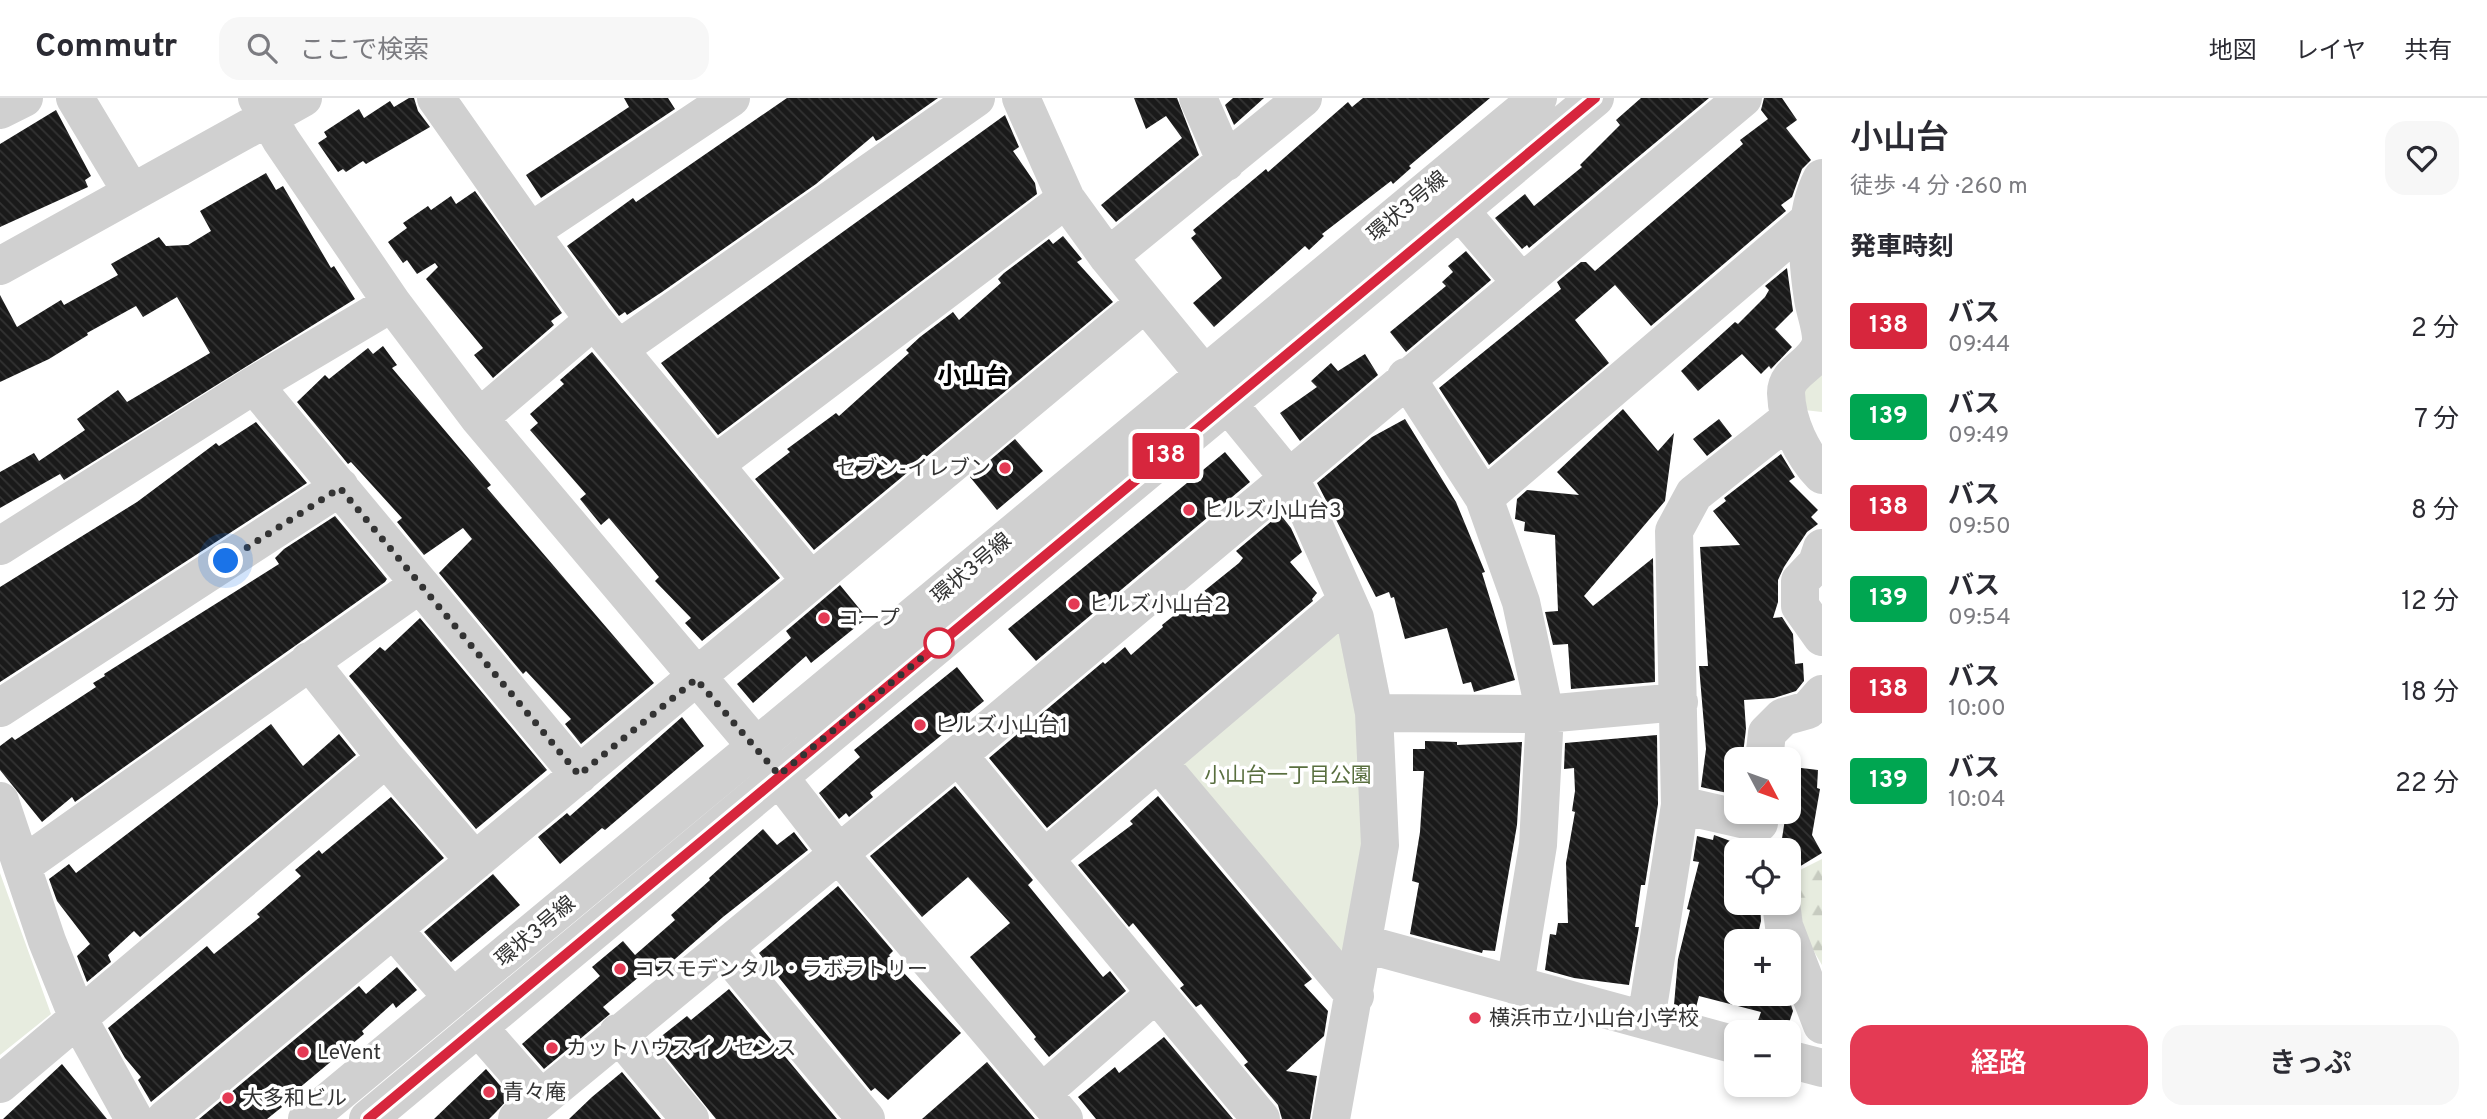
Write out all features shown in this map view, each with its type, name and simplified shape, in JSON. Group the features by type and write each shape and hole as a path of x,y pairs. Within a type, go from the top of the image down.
{"street":[{"path":"0,110 24,98"},
{"path":"75,98 132,193"},
{"path":"0,266 132,193 262,108 303,98"},
{"path":"436,98 594,320 811,581"},
{"path":"530,232 731,98"},
{"path":"620,348 976,98"},
{"path":"1021,98 1066,200 1108,257 1288,477 1309,514 1355,618 1374,713 1380,845 1365,944 1331,1119"},
{"path":"1198,98 1226,162"},
{"path":"1108,257 1303,98"},
{"name":"環状3号線","path":"368,1119 478,1027 768,761 1204,374 1538,98"},
{"name":"環状3号線","path":"307,1119 453,998 768,761 1229,404 1595,98"},
{"path":"478,1027 529,1109 958,755 1406,377 1743,98"},
{"path":"262,108 392,303 479,418 696,679 768,761 838,853 1053,1106 1156,993"},
{"path":"1822,178 1808,221 1813,296 1821,342 1811,362 1796,372 1786,389 1801,422 1809,461 1822,475"},
{"path":"714,466 1066,200"},
{"path":"1460,211 1521,282"},
{"path":"1484,498 1808,221"},
{"path":"0,546 254,385 392,303"},
{"path":"165,1119 1145,303"},
{"path":"479,418 594,320"},
{"path":"1406,377 1484,498 1521,602 1545,715 1538,845 1515,985"},
{"path":"254,385 579,775"},
{"path":"1646,1020 1680,805 1674,531 1694,494 1801,422"},
{"path":"0,708 340,488"},
{"path":"1822,548 1817,562 1800,582 1800,606 1822,637"},
{"path":"23,865 420,584"},
{"path":"1046,857 1347,601"},
{"path":"309,661 386,758 475,861"},
{"path":"1374,713 1545,715 1679,702"},
{"path":"1765,747 1767,733 1783,717 1819,705"},
{"path":"958,755 1046,857 1261,1119"},
{"path":"0,1084 386,758"},
{"path":"1159,763 1355,996"},
{"path":"0,802 47,941 78,1018 134,1119"},
{"path":"1680,805 1763,828"},
{"path":"1783,915 1784,926 1822,1025"},
{"path":"393,929 453,998"},
{"path":"1365,944 1724,1042"},
{"path":"724,948 866,1119"},
{"path":"618,1033 690,1119"},
{"path":"1801,1062 1822,1068"}],"green space":[{"path":"1822,367 1822,412 1804,410 1804,387"},
{"name":"小山台一丁目公園","path":"1338,632 1348,635 1370,793 1354,947 1334,955 1178,758"},
{"path":"1822,859 1822,965 1801,930 1801,870"},
{"path":"0,873 51,1014 0,1055"}],"building":[{"path":"414,98 418,111 430,127 366,164 363,161 346,172 343,169 338,172 318,143 327,137 324,132 359,109 364,118 390,101 394,107"},
{"path":"624,98 668,98 675,109 541,198 526,175 629,107"},
{"path":"787,98 938,98 880,139 876,141 873,136 816,184 662,292 627,315 625,312 619,316 567,246 633,198 636,202"},
{"path":"1134,98 1177,98 1199,155 1116,222 1101,205 1182,138 1166,116 1146,129"},
{"path":"1233,98 1264,98 1234,125 1225,105"},
{"path":"1363,98 1490,98 1409,166 1411,168 1393,184 1391,181 1322,234 1324,236 1309,250 1305,246 1214,327 1193,303 1222,278 1191,238 1196,234 1193,230 1266,169 1268,172 1348,102 1352,107"},
{"path":"1641,98 1709,98 1529,248 1527,245 1522,249 1495,218 1525,194 1534,206 1582,167 1580,165 1620,125 1616,120"},
{"path":"1764,98 1782,98 1797,120 1786,128 1811,160 1802,169 1792,197 1781,205 1786,211 1651,326 1615,285 1575,320 1609,363 1489,465 1439,388 1561,289 1557,282 1581,262 1586,262 1595,271 1743,144 1740,140 1768,119 1761,110"},
{"path":"56,110 91,176 85,180 88,187 0,227 0,144"},
{"path":"1005,115 1019,147 1013,151 1035,183 1037,194 718,435 661,363"},
{"path":"266,173 276,190 283,186 331,268 334,266 355,299 64,480 60,474 0,508 0,472 34,453 39,461 85,430 77,419 118,390 127,402 210,353 177,297 143,317 136,306 87,333 88,335 49,359 0,382 0,295 17,327 61,300 64,305 118,275 111,264 159,237 166,246 188,245 211,231 200,211"},
{"path":"475,191 562,313 551,321 554,325 493,378 474,355 483,348 426,279 438,267 435,263 417,274 407,260 403,263 388,242 407,228 403,223 428,206 431,210 451,196 456,204"},
{"path":"1063,236 1082,259 1077,262 1113,302 814,550 755,479 790,452 787,449 836,413 839,416 909,353 906,350 920,337 953,312 959,320 1001,283 998,279 1004,273 1049,239 1053,244"},
{"path":"1466,251 1491,280 1406,352 1390,332 1446,286 1442,282 1453,272 1448,266"},
{"path":"1787,268 1793,311 1775,329 1792,347 1771,369 1769,366 1761,374 1742,354 1698,391 1681,371 1735,322 1738,324 1765,297 1769,290 1765,286"},
{"path":"383,346 397,365 392,368 491,485 487,488 654,683 581,744 565,724 571,719 526,671 523,674 439,573 472,539 463,528 424,555 397,522 402,518 351,462 348,464 297,402 325,375 329,379 368,348 373,354"},
{"path":"592,352 780,578 702,641 685,623 691,618 655,581 659,577 609,518 601,525 580,499 586,494 530,430 538,423 530,414 564,384 560,380"},
{"path":"1365,354 1378,375 1300,441 1280,413 1317,387 1311,381 1331,363 1338,371"},
{"path":"1623,409 1658,451 1674,433 1665,501 1584,596 1593,606 1653,558 1655,682 1571,689 1568,644 1553,645 1545,612 1558,611 1555,535 1524,531 1525,522 1515,519 1517,499 1527,490 1579,495 1557,472"},
{"path":"1405,419 1456,502 1485,572 1482,573 1515,680 1474,692 1471,682 1463,684 1447,628 1405,639 1394,597 1391,598 1389,592 1376,597 1317,483 1372,437"},
{"path":"1719,419 1732,436 1707,456 1693,439"},
{"path":"256,422 307,483 0,682 0,587 137,502 216,443 219,446"},
{"path":"1015,439 1043,471 997,510 970,477"},
{"path":"1225,452 1250,482 1036,661 1008,629"},
{"path":"1781,454 1795,477 1789,481 1818,510 1811,517 1818,524 1807,532 1784,567 1778,580 1778,602 1773,618 1782,617 1793,634 1795,664 1803,663 1804,681 1796,691 1774,698 1744,700 1744,747 1724,747 1724,792 1701,787 1706,749 1699,666 1708,666 1700,547 1740,545 1713,511 1726,501 1724,498"},
{"path":"1280,514 1291,528 1302,552 1290,562 1317,593 1313,601 1047,828 989,758 1103,662 1105,664 1125,647 1131,655 1163,627 1162,625 1239,563 1243,558 1236,551"},
{"path":"335,516 387,579 385,582 75,802 72,797 42,822 0,770 0,746 12,737 15,740 96,687 93,683 105,676 104,674 279,564 275,558 284,549"},
{"path":"840,585 867,618 811,663 806,656 753,703 737,684 791,638 786,631"},
{"path":"420,618 547,770 476,829 349,676 380,647 385,651"},
{"name":"ヒルズ小山台1","path":"957,667 984,701 870,793 873,797 849,817 846,813 839,819 819,793 860,757 854,750"},
{"path":"682,717 704,746 605,830 602,828 560,864 538,837 567,813 570,816"},
{"path":"271,724 303,766 339,734 356,755 140,937 134,931 108,955 111,962 87,982 77,956 90,944 57,901 49,879 69,864 76,873"},
{"path":"1657,735 1658,804 1645,885 1641,885 1635,927 1639,927 1629,985 1574,978 1545,970 1550,934 1556,935 1558,923 1568,923 1566,863 1575,812 1572,811 1575,791 1574,768 1564,769 1565,743"},
{"path":"1425,741 1457,742 1457,745 1522,742 1517,825 1495,951 1483,950 1482,953 1410,934 1419,883 1412,881 1420,832 1424,771 1413,771 1413,749 1425,749"},
{"path":"1801,768 1818,770 1817,788 1820,789 1812,835 1822,853 1801,866 1801,838 1782,838 1784,824 1801,824"},
{"path":"955,786 1033,880 1028,885 1103,977 1110,971 1126,991 1049,1057 1034,1039 1036,1037 970,957 1010,923 968,877 922,917 870,856"},
{"path":"1158,796 1312,979 1304,985 1328,1011 1324,1036 1286,1071 1317,1076 1310,1119 1282,1119 1278,1105 1244,1065 1248,1062 1201,1004 1196,1007 1180,988 1184,985 1133,923 1129,927 1078,865 1133,824 1130,821"},
{"path":"391,797 444,858 151,1102 138,1080 141,1077 125,1058 108,1028 207,946 214,954 260,917 257,914 301,876 295,870 319,850 322,854"},
{"path":"763,829 777,845 794,832 808,850 723,917 659,973 652,966 603,1007 610,1014 544,1069 522,1044 600,976 592,967 623,941 635,955 675,920 671,915"},
{"path":"1714,835 1724,839 1724,915 1761,915 1761,921 1759,929 1724,929 1724,1002 1699,996 1695,1011 1674,1005 1678,959 1699,862 1693,861 1697,836 1713,840"},
{"path":"493,874 520,905 451,962 424,932"},
{"path":"838,886 893,951 889,955 902,971 961,1033 888,1100 875,1088 871,1091 759,953"},
{"path":"397,967 417,990 396,1008 393,1003 362,1031 364,1034 280,1104 282,1107 267,1119 199,1119 359,986 366,994"},
{"path":"729,989 837,1119 716,1119 654,1042 687,1016 691,1020"},
{"path":"1738,1006 1791,1006 1793,1011 1790,1020 1758,1020 1761,1012"},
{"path":"1164,1037 1233,1119 1096,1119 1078,1097 1115,1067 1119,1073"},
{"path":"987,1062 1035,1119 922,1119"},
{"path":"62,1064 107,1119 3,1119"},
{"path":"486,1069 510,1097 489,1119 434,1119"},
{"path":"622,1072 661,1119 569,1119 592,1097"}],"bus line":[{"name":"138","path":"368,1119 1595,98"}],"place":[{"name":"セブン-イレブン","path":"1005,468"},
{"name":"ヒルズ小山台3","path":"1189,510"},
{"name":"ヒルズ小山台2","path":"1074,604"},
{"name":"コープ","path":"824,618"},
{"name":"ヒルズ小山台1","path":"920,725"},
{"name":"コスモデンタル・ラボラトリー","path":"620,969"},
{"name":"横浜市立小山台小学校","path":"1475,1018"},
{"name":"カットハウスイノセンス","path":"552,1048"},
{"name":"LeVent","path":"303,1052"},
{"name":"青々庵","path":"489,1092"},
{"name":"大多和ビル","path":"228,1098"}],"district":[{"name":"小山台","path":"973,376"}],"route":[{"path":"226,561 340,488 579,775 696,679 779,775 947,637 939,643"}]}
